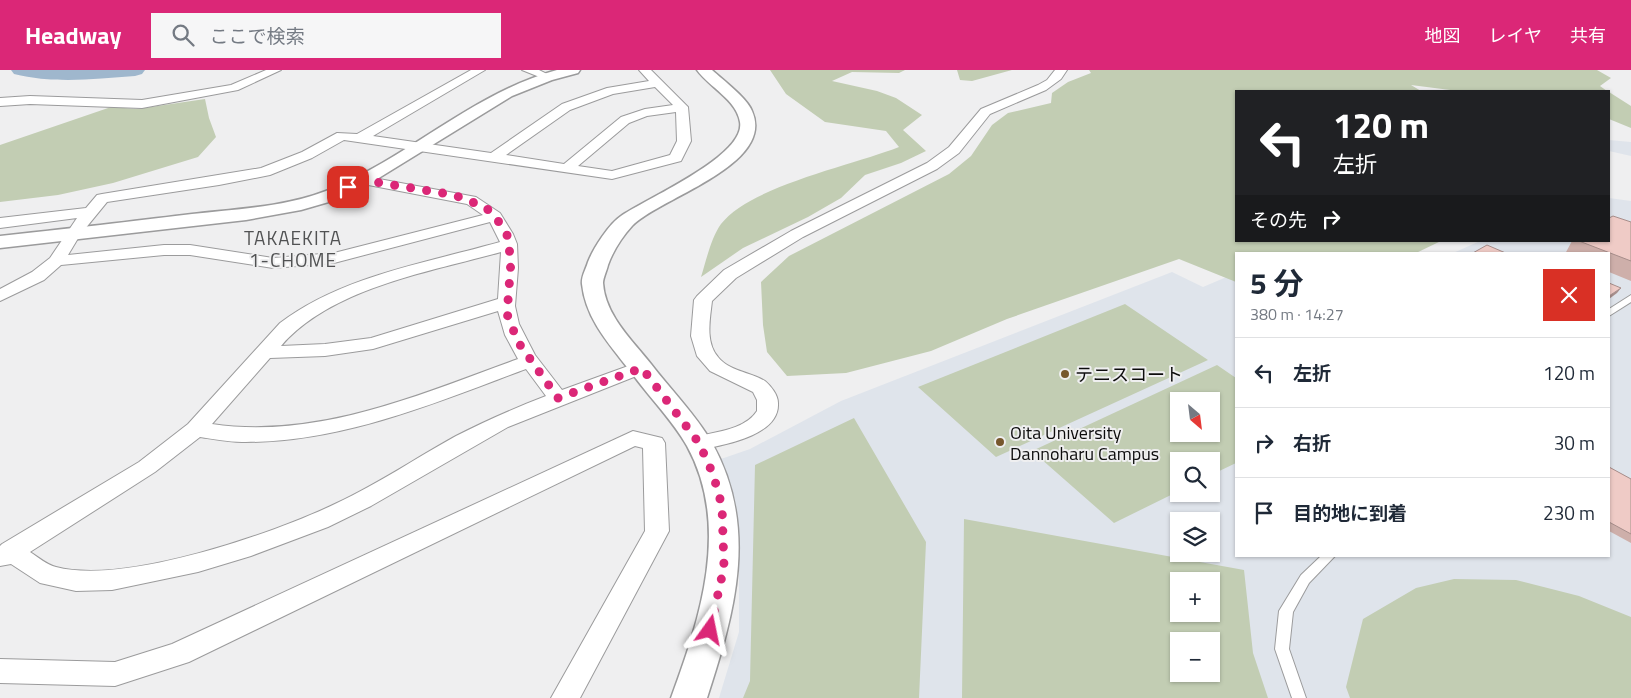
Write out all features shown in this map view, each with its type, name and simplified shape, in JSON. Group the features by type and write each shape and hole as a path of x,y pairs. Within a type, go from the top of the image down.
{"street":[{"path":"0,102 30,100 142,104 234,88 275,70"},
{"path":"360,138 479,70"},
{"path":"528,70 547,77"},
{"path":"0,242 276,209 332,195 363,180 507,93 547,77 574,70"},
{"path":"0,296 38,276 56,261 73,233 102,198 220,181 265,172 306,155 342,136 612,175 676,158 684,141 682,107 645,70"},
{"path":"689,698 707,646 724,567 722,506 713,474 699,443 602,318 592,282 602,252 626,221 720,165 745,140 749,124 744,109 704,70"},
{"path":"699,443 732,436 752,428 765,416 769,405 767,396 760,387 720,370 707,356 701,342 703,300 730,274 797,234 932,166 952,152 979,116 998,105 1047,85 1060,76 1062,70"},
{"path":"494,157 566,107 610,91 658,83"},
{"path":"567,168 625,120 645,113 682,107"},
{"path":"363,180 471,200 485,207 495,216 503,227 511,261 507,314 513,330 530,361 558,398"},
{"path":"0,224 91,212"},
{"path":"56,261 164,250 190,250 273,263 313,260 352,255 495,216"},
{"path":"5,554 109,492 147,467 196,429 287,327 301,315 337,296 508,245"},
{"path":"266,352 325,350 373,343 507,302"},
{"path":"196,429 240,435 311,430 386,411 530,361"},
{"path":"5,554 49,576 74,581 102,580 146,574 243,549 344,510 480,433 558,398 642,368"},
{"path":"0,671 115,674 178,654 633,438 654,444 657,532 565,698"}],"lane":[{"path":"1610,312 1631,298"},
{"path":"1299,698 1282,649 1286,611 1305,579 1328,557"}],"shaded area":[{"path":"1610,140 1631,142 1631,156 1610,151"},
{"name":"Oita University Dannoharu Campus","path":"1610,198 1631,201 1631,698 719,698 739,632 739,556 721,459 750,449 841,401 1172,272 1203,287 1235,273 1235,557 1610,557 1610,252 1455,252 1478,242 1610,242"}],"green space":[{"path":"770,70 905,70 899,73 852,72 832,81 877,91 896,98 922,115 903,130 926,151 901,163 865,175 841,198 808,217 743,248 701,277 717,230 735,211 755,198 778,188 899,147 886,131 825,122 786,94"},
{"path":"957,70 1012,70 972,81 960,80"},
{"path":"1089,70 1597,70 1611,78 1600,86 1606,90 1450,90 1411,85 1419,90 1235,90 1235,242 1439,242 1418,252 1235,252 1235,282 1179,259 1007,319 931,351 846,373 787,376 767,352 763,325 761,282 789,256 949,174 971,156 992,125 1008,113 1051,103 1052,93 1068,82 1091,73"},
{"path":"1610,93 1631,106 1631,128 1610,119"},
{"path":"205,99 216,137 198,157 113,183 58,195 0,202 0,145 111,107 137,109"},
{"name":"テニスコート","path":"1125,304 1208,360 996,457 918,387"},
{"name":"テニスコート","path":"1217,365 1235,377 1235,463 1220,471 1220,452 1170,452 1170,495 1114,523 1032,451"},
{"path":"854,418 926,542 919,698 743,698 750,681 755,465"},
{"path":"964,519 1170,557 1170,562 1200,562 1244,570 1253,653 1268,698 962,698"},
{"path":"1454,579 1516,580 1579,596 1631,617 1631,698 1350,698 1346,687 1363,619 1416,588"}],"building":[{"path":"1613,216 1631,222 1631,261 1582,242 1610,242 1610,218"},
{"path":"1487,245 1503,252 1475,252"},
{"path":"1610,283 1621,288 1610,295"},
{"path":"1610,468 1631,479 1631,534 1610,523"}],"waterway":[{"path":"21,70 63,75 135,70"}],"place":[{"name":"テニスコート","path":"1065,374"},
{"name":"Oita University Dannoharu Campus","path":"1000,442"}],"district":[{"name":"TAKAEKITA 1-CHOME","path":"293,248"}],"route":[{"path":"348,187 363,180 454,195 485,207 495,216 507,235 511,261 507,314 518,342 558,398 642,368 699,443 713,474 722,506 724,567 710,630"}]}
